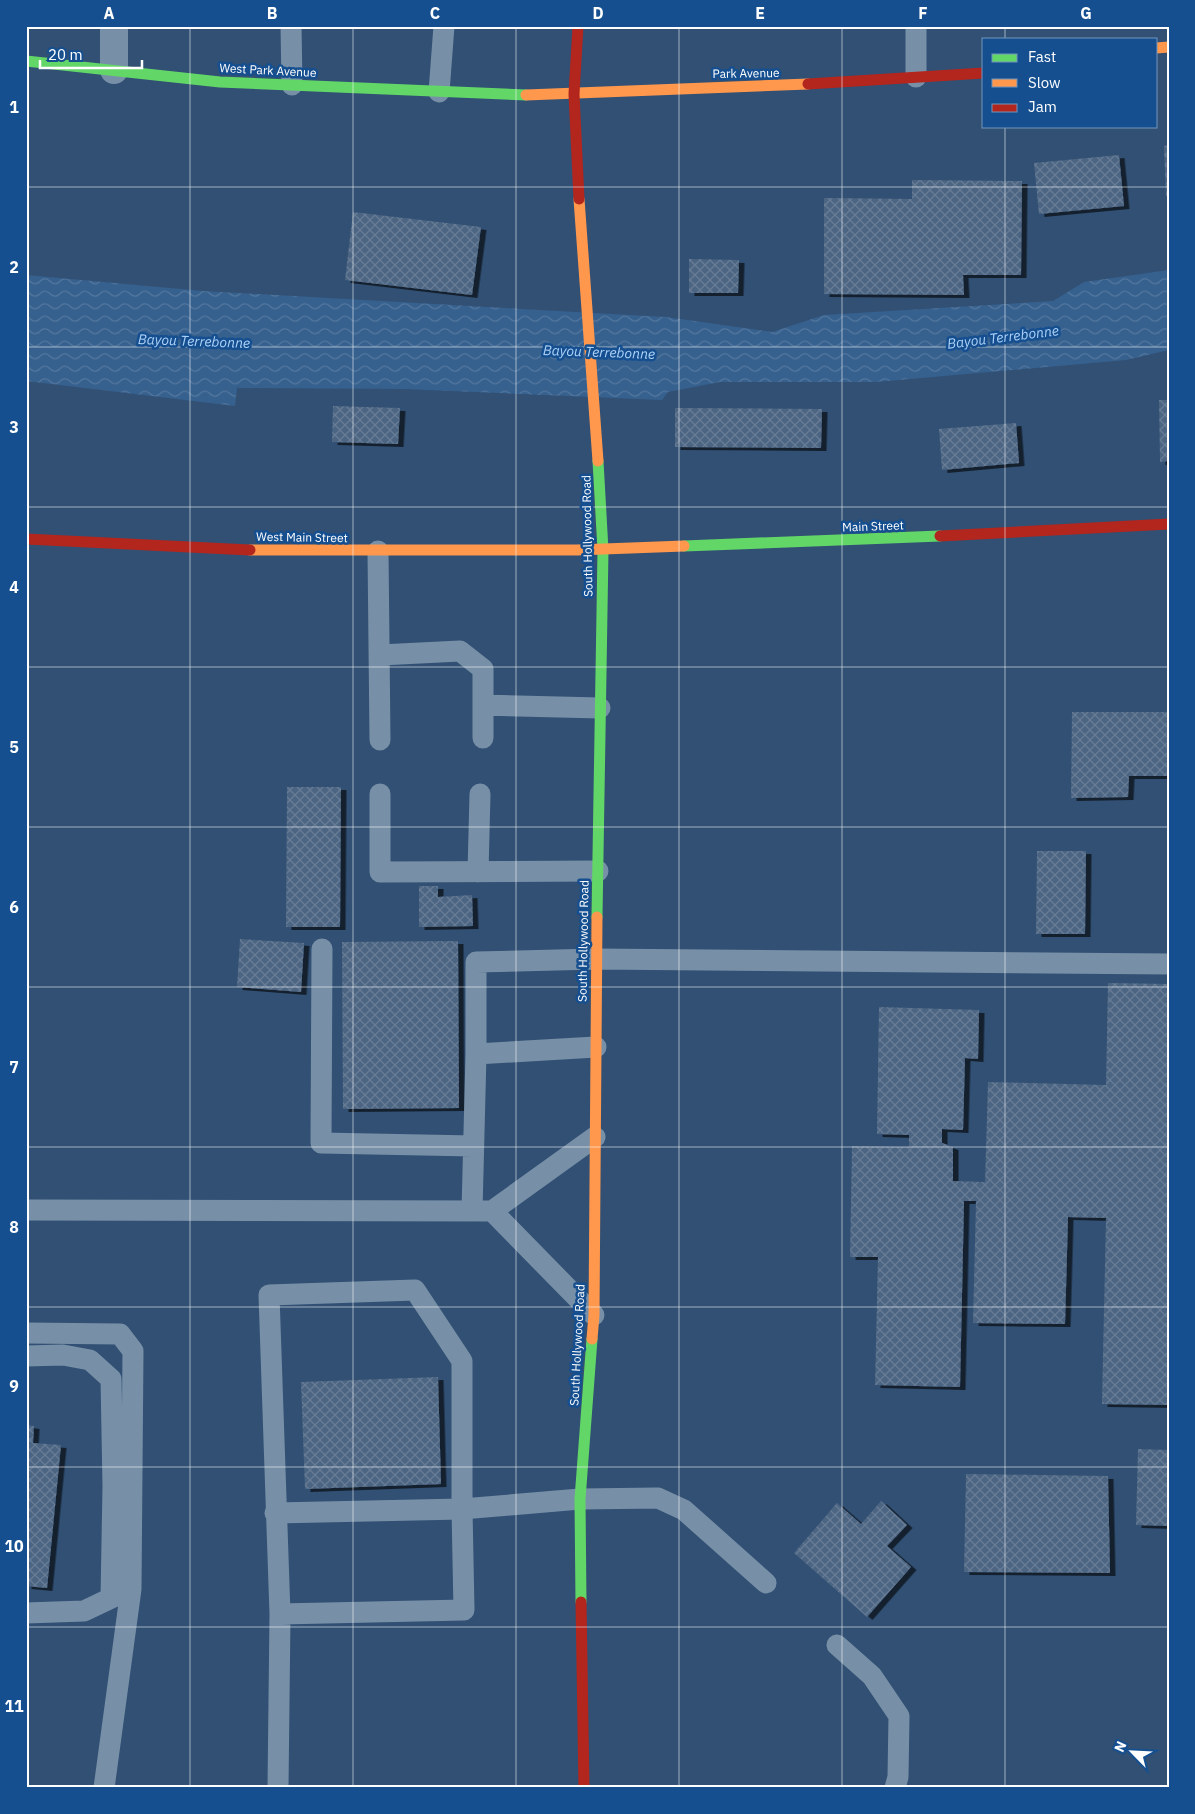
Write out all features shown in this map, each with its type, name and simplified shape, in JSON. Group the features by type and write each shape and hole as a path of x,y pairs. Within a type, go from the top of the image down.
{"main road":[{"name":"South Hollywood Road","path":"578,26 574,94 579,208 600,481 603,550 596,959 594,1315 580,1499 584,1788"},
{"name":"West Park Avenue","path":"26,61 220,82 510,95"},
{"name":"Park Avenue","path":"510,95 785,86 982,73"},
{"name":"Main Street","path":"577,550 925,537 1169,524"},
{"name":"West Main Street","path":"26,539 277,551 577,550"}],"street":[{"path":"114,26 114,70"}],"lane":[{"path":"291,26 292,85"},
{"path":"439,92 444,26"},
{"path":"916,26 916,77"},
{"path":"378,551 380,740"},
{"path":"380,655 460,651 483,669 483,738"},
{"path":"483,705 600,708"},
{"path":"380,794 380,872 598,871"},
{"path":"478,872 480,794"},
{"path":"322,948 321,1143 473,1146"},
{"path":"594,1315 482,1211 473,1146 476,962 596,959 1169,964"},
{"path":"476,1054 596,1048"},
{"path":"26,1210 482,1211 595,1136"},
{"path":"278,1788 280,1614 269,1296 415,1290 462,1360 464,1610 280,1614"},
{"path":"26,1333 120,1334 134,1351 131,1589 104,1788"},
{"path":"26,1356 63,1355 90,1360 111,1379 113,1486 111,1598"},
{"path":"276,1513 462,1509 580,1499 658,1498 684,1510 766,1583"},
{"path":"26,1613 84,1611 131,1589"},
{"path":"837,1645 872,1676 899,1716 898,1777 895,1788"}],"water":[{"name":"Bayou Terrebonne","path":"1169,270 1169,350 1126,360 876,382 720,382 668,392 662,400 404,389 237,388 235,406 26,381 26,275 203,291 666,317 772,332 824,315 1053,301 1084,282"}],"building":[{"path":"1169,145 1169,196 1166,196 1164,146"},
{"path":"1119,155 1124,206 1039,214 1034,163"},
{"path":"912,180 1022,181 1021,275 963,275 964,295 824,294 824,198 912,199"},
{"path":"353,212 481,227 472,295 345,280"},
{"path":"689,259 739,260 738,293 689,293"},
{"path":"1159,400 1169,400 1169,461 1160,462"},
{"path":"333,406 400,408 398,444 332,442"},
{"path":"675,408 822,409 821,448 675,447"},
{"path":"1016,423 1019,463 942,470 939,429"},
{"path":"1072,712 1169,712 1169,776 1129,776 1128,797 1071,798"},
{"path":"287,787 341,787 340,927 286,927"},
{"path":"1037,851 1086,851 1085,934 1036,934"},
{"path":"419,886 438,886 438,897 472,895 473,926 419,927"},
{"path":"240,939 304,943 301,992 237,987"},
{"path":"458,941 459,1108 343,1109 342,942"},
{"path":"1108,983 1169,984 1169,1405 1102,1404 1106,1218 1068,1217 1065,1324 973,1323 976,1201 964,1201 960,1387 875,1385 878,1257 850,1257 852,1146 909,1147 909,1135 877,1134 879,1007 979,1010 978,1059 965,1058 963,1130 942,1129 942,1143 953,1147 953,1181 985,1182 988,1082 1106,1085"},
{"path":"438,1377 441,1484 305,1489 301,1382"},
{"path":"26,1425 34,1426 33,1443 61,1445 47,1588 26,1586"},
{"path":"1138,1449 1169,1450 1169,1526 1136,1525"},
{"path":"966,1474 1108,1476 1110,1573 964,1572"},
{"path":"881,1501 907,1525 887,1546 911,1567 867,1617 794,1553 837,1503 861,1524"}],"traffic: fast":[{"path":"26,61 220,82 526,95"},
{"path":"597,917 603,550 598,461"},
{"path":"684,546 940,536"},
{"path":"581,1602 580,1499 592,1339"}],"traffic: slow":[{"path":"1158,48 1169,47"},
{"path":"526,95 808,84"},
{"path":"579,199 598,461"},
{"path":"250,550 577,550 684,546"},
{"path":"592,1339 594,1315 597,917"}],"traffic: jam":[{"path":"578,26 574,94 579,199"},
{"path":"808,84 982,73"},
{"path":"940,536 1169,524"},
{"path":"26,539 250,550"},
{"path":"581,1602 584,1788"}]}
